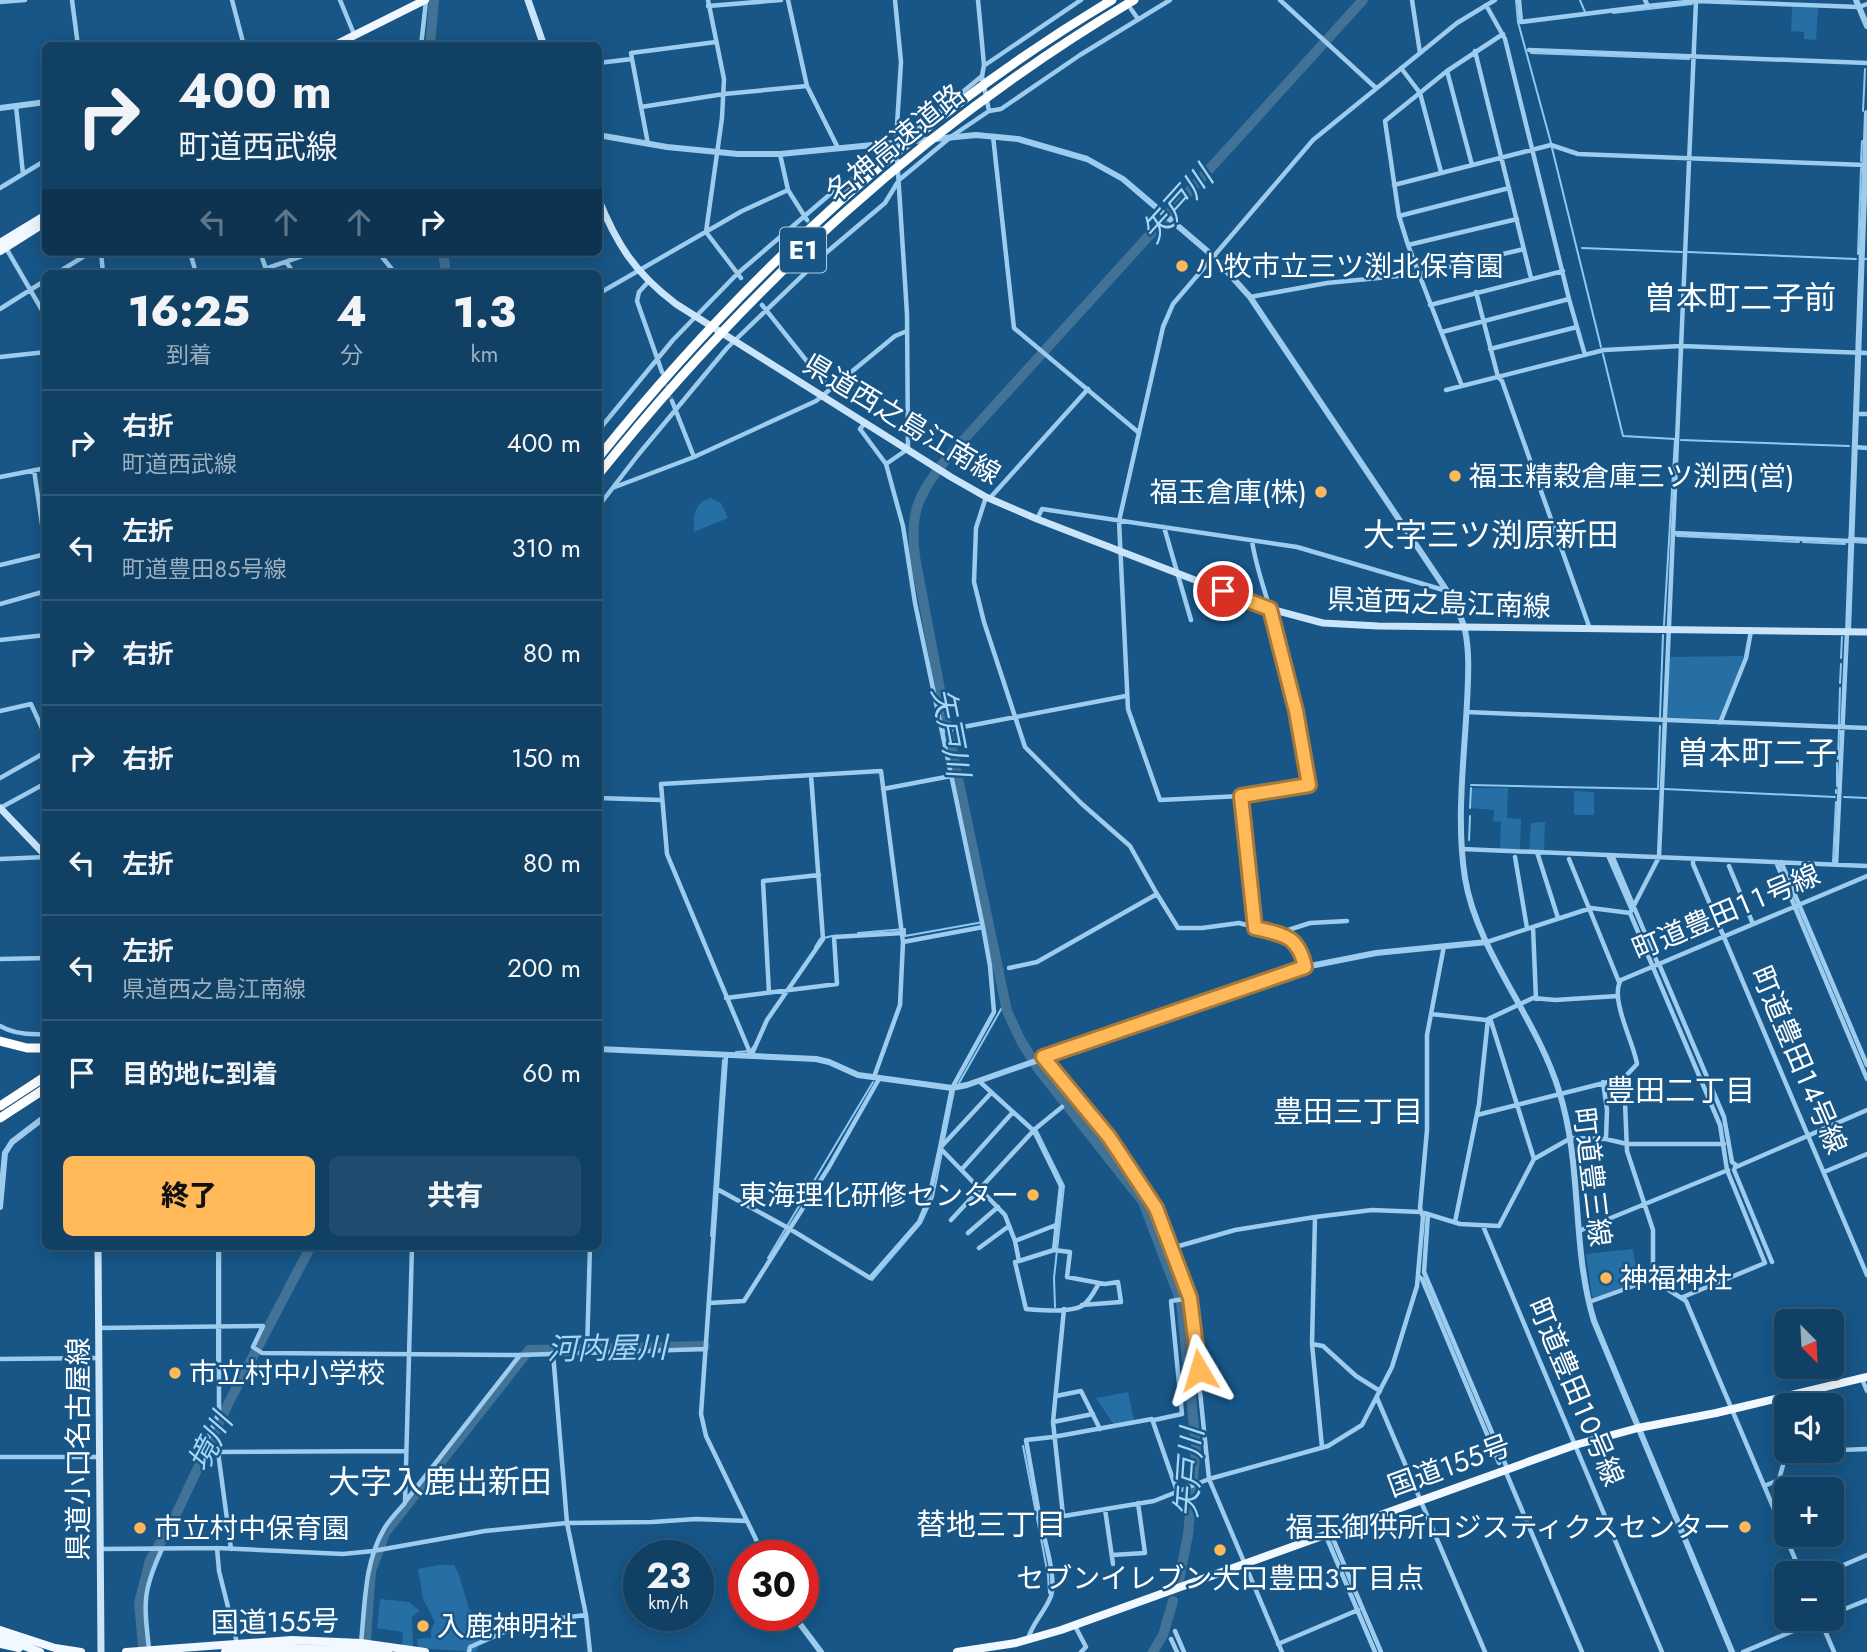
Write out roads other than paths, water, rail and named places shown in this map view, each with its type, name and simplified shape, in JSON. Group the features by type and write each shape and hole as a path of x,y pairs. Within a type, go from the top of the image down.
{"highway":[{"path":"341,42 426,0"},
{"name":"名神高速道路","path":"602,453 724,312 809,230 985,79 1112,0"},
{"name":"名神高速道路","path":"602,470 733,318 806,247 877,185 991,94 1056,49 1133,5"},
{"path":"2,244 42,218"},
{"path":"2,244 42,224"},
{"path":"0,1041 27,1048 42,1048"},
{"path":"0,1106 42,1079"},
{"path":"0,1120 42,1091"},
{"name":"国道155号","path":"957,1652 1004,1648 1075,1626 1504,1468 1575,1445 1865,1376"},
{"name":"国道155号","path":"1798,1393 1865,1376"},
{"name":"国道155号","path":"1731,1407 1774,1398"},
{"path":"0,1630 55,1648 81,1652"},
{"path":"0,1637 40,1652"},
{"name":"国道155号","path":"126,1652 292,1640 361,1649"},
{"path":"0,1644 40,1652"},
{"name":"国道155号","path":"225,1652 287,1648 425,1652"}],"main road":[{"path":"528,0 543,42"},
{"name":"県道西之島江南線","path":"602,207 618,243 648,282 696,316 951,477 988,498 1037,519 1270,609 1302,618 1350,625 1867,632"},
{"path":"0,808 42,853"},
{"name":"県道小口名古屋線","path":"99,1250 101,1652"}],"street":[{"path":"0,2 24,0"},
{"path":"72,0 77,42"},
{"path":"232,0 243,42"},
{"path":"340,0 355,35"},
{"path":"421,42 426,0"},
{"path":"739,276 706,232 724,94 724,79 708,3 781,0"},
{"path":"788,0 807,86 838,148"},
{"path":"886,464 908,449 908,331 896,141 901,62 895,0"},
{"path":"978,0 989,111"},
{"path":"984,65 1081,0"},
{"path":"602,500 735,341 826,250 885,203 899,180 951,136 989,111 1001,109 1170,0"},
{"path":"1280,0 1376,88"},
{"path":"1412,0 1420,53"},
{"path":"1252,541 1296,711 1309,785 1241,796 1159,799 1138,741 1126,696 1118,521 1163,327 1173,304 1313,140 1457,23 1495,0"},
{"path":"1518,0 1521,22 1696,1 1867,4"},
{"path":"1645,0 1648,6"},
{"path":"1632,910 1659,858 1696,1"},
{"path":"1858,4 1867,26"},
{"path":"1133,5 1138,19"},
{"path":"1486,5 1503,34 1585,355"},
{"path":"1462,386 1399,216 1385,121 1447,71 1503,34"},
{"path":"648,144 631,53 716,41"},
{"path":"1530,50 1867,63"},
{"path":"1475,51 1531,278"},
{"path":"602,63 632,59"},
{"path":"1401,68 1420,93 1441,172"},
{"path":"1447,71 1472,165"},
{"path":"602,424 657,358 696,316 739,276 842,184 864,174 884,158 896,141 985,79"},
{"path":"641,107 724,94 807,86"},
{"path":"0,108 42,103"},
{"path":"16,106 23,174"},
{"path":"1836,865 1857,352 1863,294 1867,114"},
{"path":"993,135 1014,328 1138,432"},
{"name":"町道豊三線","path":"602,136 717,153 780,154 951,136 993,135 1031,142 1087,159 1123,179 1213,256 1250,297 1447,591 1464,626 1468,657 1462,849 1469,893 1487,942 1546,1055 1561,1095 1571,1138 1588,1302 1732,1652"},
{"path":"1394,185 1551,145 1578,154 1866,165"},
{"path":"780,154 788,190 805,218"},
{"path":"0,188 42,162"},
{"path":"1399,216 1509,188"},
{"path":"602,292 742,211 788,190"},
{"path":"1408,245 1517,219"},
{"path":"2,244 42,310"},
{"path":"1250,297 1328,283 1419,274 1524,248"},
{"path":"62,270 85,256"},
{"path":"262,256 266,268"},
{"path":"261,270 303,256"},
{"path":"380,256 392,270"},
{"path":"286,262 292,270"},
{"path":"1430,305 1563,271"},
{"path":"0,309 42,282"},
{"path":"648,282 639,292 637,301 662,372"},
{"path":"1476,292 1498,377 1502,381 1590,629"},
{"path":"1442,332 1569,299"},
{"path":"762,305 829,389"},
{"path":"1490,349 1577,327"},
{"path":"615,487 694,457 816,401 895,336 908,331"},
{"path":"1446,390 1604,350 1681,346 1867,353"},
{"path":"0,358 42,353"},
{"path":"1088,389 988,498 976,528 974,582 984,622 1025,747 1130,846 1178,928 1239,923 1284,935 1298,945 1305,967"},
{"path":"672,401 694,457"},
{"path":"1855,414 1867,414"},
{"path":"717,1189 790,1228 870,1278 919,1222 929,1198 953,1088 994,1012 983,927 915,603 903,526 886,464 860,429 865,423"},
{"path":"1853,447 1867,447"},
{"path":"0,477 42,469"},
{"path":"34,470 42,525"},
{"path":"1037,519 1042,509 1297,547 1447,591"},
{"path":"1164,527 1191,620"},
{"path":"1673,533 1867,540"},
{"path":"0,565 42,553"},
{"path":"0,604 42,592"},
{"path":"1720,723 1746,658 1751,631"},
{"path":"0,640 42,635"},
{"path":"943,731 1126,696"},
{"path":"0,711 31,704 42,728"},
{"path":"1466,712 1867,728"},
{"path":"0,778 42,754"},
{"path":"709,1303 744,1301 829,1167 877,1078 900,1005 903,942 881,771 661,784 667,854 751,1056"},
{"path":"751,1056 768,1020 823,939 811,775"},
{"path":"883,789 951,776"},
{"path":"0,808 42,785"},
{"path":"1241,796 1255,928"},
{"path":"602,798 661,800"},
{"path":"1462,849 1867,868"},
{"path":"1537,853 1558,918"},
{"path":"1611,856 1632,910 1724,1117 1734,1170 1772,1262"},
{"path":"0,859 42,857"},
{"path":"1514,857 1530,927 1536,999"},
{"path":"1569,859 1619,982"},
{"name":"町道豊田１４号線","path":"1693,860 1867,1275"},
{"path":"1779,863 1867,1079"},
{"path":"1729,866 1753,924"},
{"path":"769,993 763,881 819,874"},
{"name":"町道豊田１１号線","path":"1653,1279 1653,1230 1626,1144 1624,1078 1637,1064 1618,996 1619,982 1867,876"},
{"path":"1009,968 1037,962 1157,894"},
{"path":"1796,905 1867,1065"},
{"path":"602,1049 816,1059 858,1075 953,1088 1305,967 1366,954 1487,942 1588,909 1632,910"},
{"path":"1284,935 1285,931 1310,923 1347,921"},
{"path":"903,942 983,927"},
{"path":"726,998 837,984 834,937 903,933"},
{"path":"1040,1520 1154,1501 1207,1480 1333,1444 1362,1425 1395,1360 1418,1276 1427,1130 1427,1040 1445,946"},
{"path":"0,959 42,958"},
{"path":"1657,965 1720,1125 1727,1170 1765,1263 1683,1297"},
{"path":"1431,1014 1489,1019 1536,999 1618,996"},
{"path":"1489,1019 1534,1159"},
{"path":"1455,1222 1477,1115 1489,1019"},
{"path":"0,1026 6,1030 42,1034"},
{"path":"726,1056 701,1409 703,1427 756,1540"},
{"path":"1040,1058 1105,1131 1133,1171 1154,1204 1172,1248 1190,1298 1204,1409 1207,1480 1246,1564 1282,1652"},
{"path":"1477,1115 1624,1078"},
{"path":"979,1080 1034,1130 1060,1186 1054,1251"},
{"path":"1603,1082 1607,1110 1606,1139"},
{"path":"940,1147 991,1093"},
{"path":"951,1220 1034,1130 1062,1107"},
{"path":"1579,1231 1644,1206 1867,1110"},
{"path":"962,1169 1013,1112"},
{"path":"0,1207 5,1153 12,1142 42,1119"},
{"path":"1172,1248 1235,1230 1372,1210 1422,1212 1455,1222 1499,1226 1534,1159 1571,1138 1606,1139 1626,1144 1724,1144"},
{"path":"940,1147 1005,1215 1019,1261"},
{"path":"1824,1172 1867,1154"},
{"path":"968,1233 998,1207"},
{"path":"1428,1214 1424,1272 1504,1468"},
{"path":"1315,1217 1312,1343 1322,1447"},
{"path":"1015,1241 1057,1225"},
{"path":"979,1248 1009,1226"},
{"name":"町道豊田１０号線","path":"1483,1226 1662,1652"},
{"path":"219,1250 219,1412 204,1447 218,1452 405,1451"},
{"path":"405,1503 412,1250"},
{"path":"587,1351 590,1250"},
{"path":"1054,1251 1070,1252 1067,1277 1100,1283 1118,1282 1121,1302 1064,1311 1026,1309 1015,1262 1054,1251"},
{"path":"1418,1276 1422,1279 1582,1652"},
{"path":"1588,1302 1653,1279 1683,1297 1796,1561"},
{"path":"1084,1306 1100,1283"},
{"path":"1027,1640 1052,1592 1052,1579 1026,1440 1182,1414 1171,1300 1190,1298"},
{"path":"1063,1515 1053,1422 1064,1311"},
{"path":"99,1328 263,1326 253,1347 262,1353 520,1355 706,1349"},
{"path":"1312,1343 1323,1346 1353,1374 1380,1391"},
{"path":"553,1353 567,1523 586,1615 590,1652"},
{"path":"361,1649 369,1571 373,1552 384,1528 520,1355"},
{"path":"0,1359 99,1358"},
{"path":"1865,1376 1867,1391"},
{"path":"1056,1396 1081,1391 1100,1429"},
{"path":"1377,1397 1485,1652"},
{"path":"1053,1422 1093,1414"},
{"path":"1154,1420 1180,1489"},
{"path":"1844,1450 1867,1449"},
{"path":"218,1452 231,1549"},
{"path":"0,1457 99,1457"},
{"path":"1764,1486 1779,1480 1784,1463"},
{"path":"1112,1555 1145,1553 1138,1503"},
{"path":"1105,1508 1113,1563"},
{"path":"100,1549 217,1548 344,1554 373,1552 485,1531 567,1523 652,1522 696,1518 747,1521"},
{"path":"1328,1534 1376,1652"},
{"path":"1328,1534 1381,1652"},
{"path":"217,1548 219,1571 237,1644"},
{"path":"149,1651 145,1597 149,1578 162,1549"},
{"path":"1844,1565 1867,1555"},
{"path":"1844,1610 1867,1600"},
{"path":"1278,1644 1358,1610"},
{"path":"469,1652 470,1647 527,1622 586,1615"},
{"path":"1075,1626 1086,1647 1081,1652"},
{"path":"805,1631 821,1652"},
{"path":"1175,1631 1184,1652"},
{"path":"1743,1652 1793,1631"},
{"path":"1826,1631 1834,1652"},
{"path":"1171,1639 1177,1652"}],"waterway":[{"name":"境川","path":"430,42 434,0"},
{"name":"矢戸川","path":"1179,1580 1188,1535 1196,1446 1181,1302 1143,1202 1039,1070 1007,1011 946,721 915,557 915,514 923,493 948,457 1363,0"},
{"path":"1516,0 1518,22 1551,143"},
{"path":"1580,0 1585,12"},
{"path":"1613,13 1692,4"},
{"path":"1531,53 1689,59"},
{"path":"1863,111 1865,69"},
{"path":"1861,161 1862,141"},
{"path":"1552,148 1601,347"},
{"path":"1858,254 1861,168"},
{"path":"1582,248 1682,252"},
{"path":"1688,252 1856,259"},
{"name":"境川","path":"444,256 446,270"},
{"path":"1603,354 1623,436 1675,439 1664,625"},
{"path":"1681,440 1849,446"},
{"path":"1677,536 1799,542"},
{"path":"1803,542 1845,544"},
{"path":"1854,542 1867,543"},
{"path":"1660,717 1663,635"},
{"path":"1841,658 1842,637"},
{"path":"1840,683 1841,664"},
{"path":"1839,725 1840,688"},
{"path":"1471,785 1658,789 1660,726"},
{"path":"1838,759 1839,730"},
{"path":"1837,763 1837,786"},
{"path":"1470,808 1471,788"},
{"path":"1665,789 1835,797"},
{"path":"1844,797 1867,798"},
{"path":"1833,862 1836,802"},
{"path":"1469,840 1470,816"},
{"path":"858,933 905,929 905,936 989,921"},
{"path":"815,947 820,939 832,936"},
{"path":"959,1083 1004,1004"},
{"path":"736,1052 751,1051 753,1047"},
{"path":"711,1236 723,1060"},
{"path":"768,1258 873,1082"},
{"path":"944,1140 954,1091"},
{"path":"1037,1131 1064,1186 1054,1278 1055,1307"},
{"path":"872,1280 921,1223 933,1197 942,1152"},
{"name":"境川","path":"143,1645 139,1603 150,1560 171,1525 229,1402 309,1250"},
{"path":"217,1251 217,1368"},
{"name":"河内屋川","path":"365,1652 371,1571 385,1533 529,1350 705,1346"},
{"path":"1023,1446 1048,1575 1049,1593"},
{"name":"矢戸川","path":"1153,1652 1163,1635 1173,1601"}],"tunnel":[{"path":"807,220 824,247"},
{"path":"662,372 672,401"}],"place":[{"name":"小牧市立三ツ渕北保育園","path":"1182,266"},
{"name":"福玉精穀倉庫三ツ渕西(営)","path":"1455,476"},
{"name":"福玉倉庫(株)","path":"1321,492"},
{"name":"東海理化研修センター","path":"1033,1195"},
{"name":"神福神社","path":"1606,1278"},
{"name":"市立村中小学校","path":"175,1373"},
{"name":"福玉御供所ロジスティクスセンター","path":"1745,1527"},
{"name":"市立村中保育園","path":"140,1528"},
{"name":"セブンイレブン大口豊田3丁目点","path":"1220,1550"},
{"name":"入鹿神明社","path":"423,1626"}],"district":[{"name":"曽本町二子前","path":"1740,298"},
{"name":"大字三ツ渕原新田","path":"1491,535"},
{"name":"曽本町二子","path":"1757,753"},
{"name":"豊田二丁目","path":"1680,1090"},
{"name":"豊田三丁目","path":"1348,1111"},
{"name":"大字入鹿出新田","path":"440,1482"},
{"name":"替地三丁目","path":"991,1524"}]}
